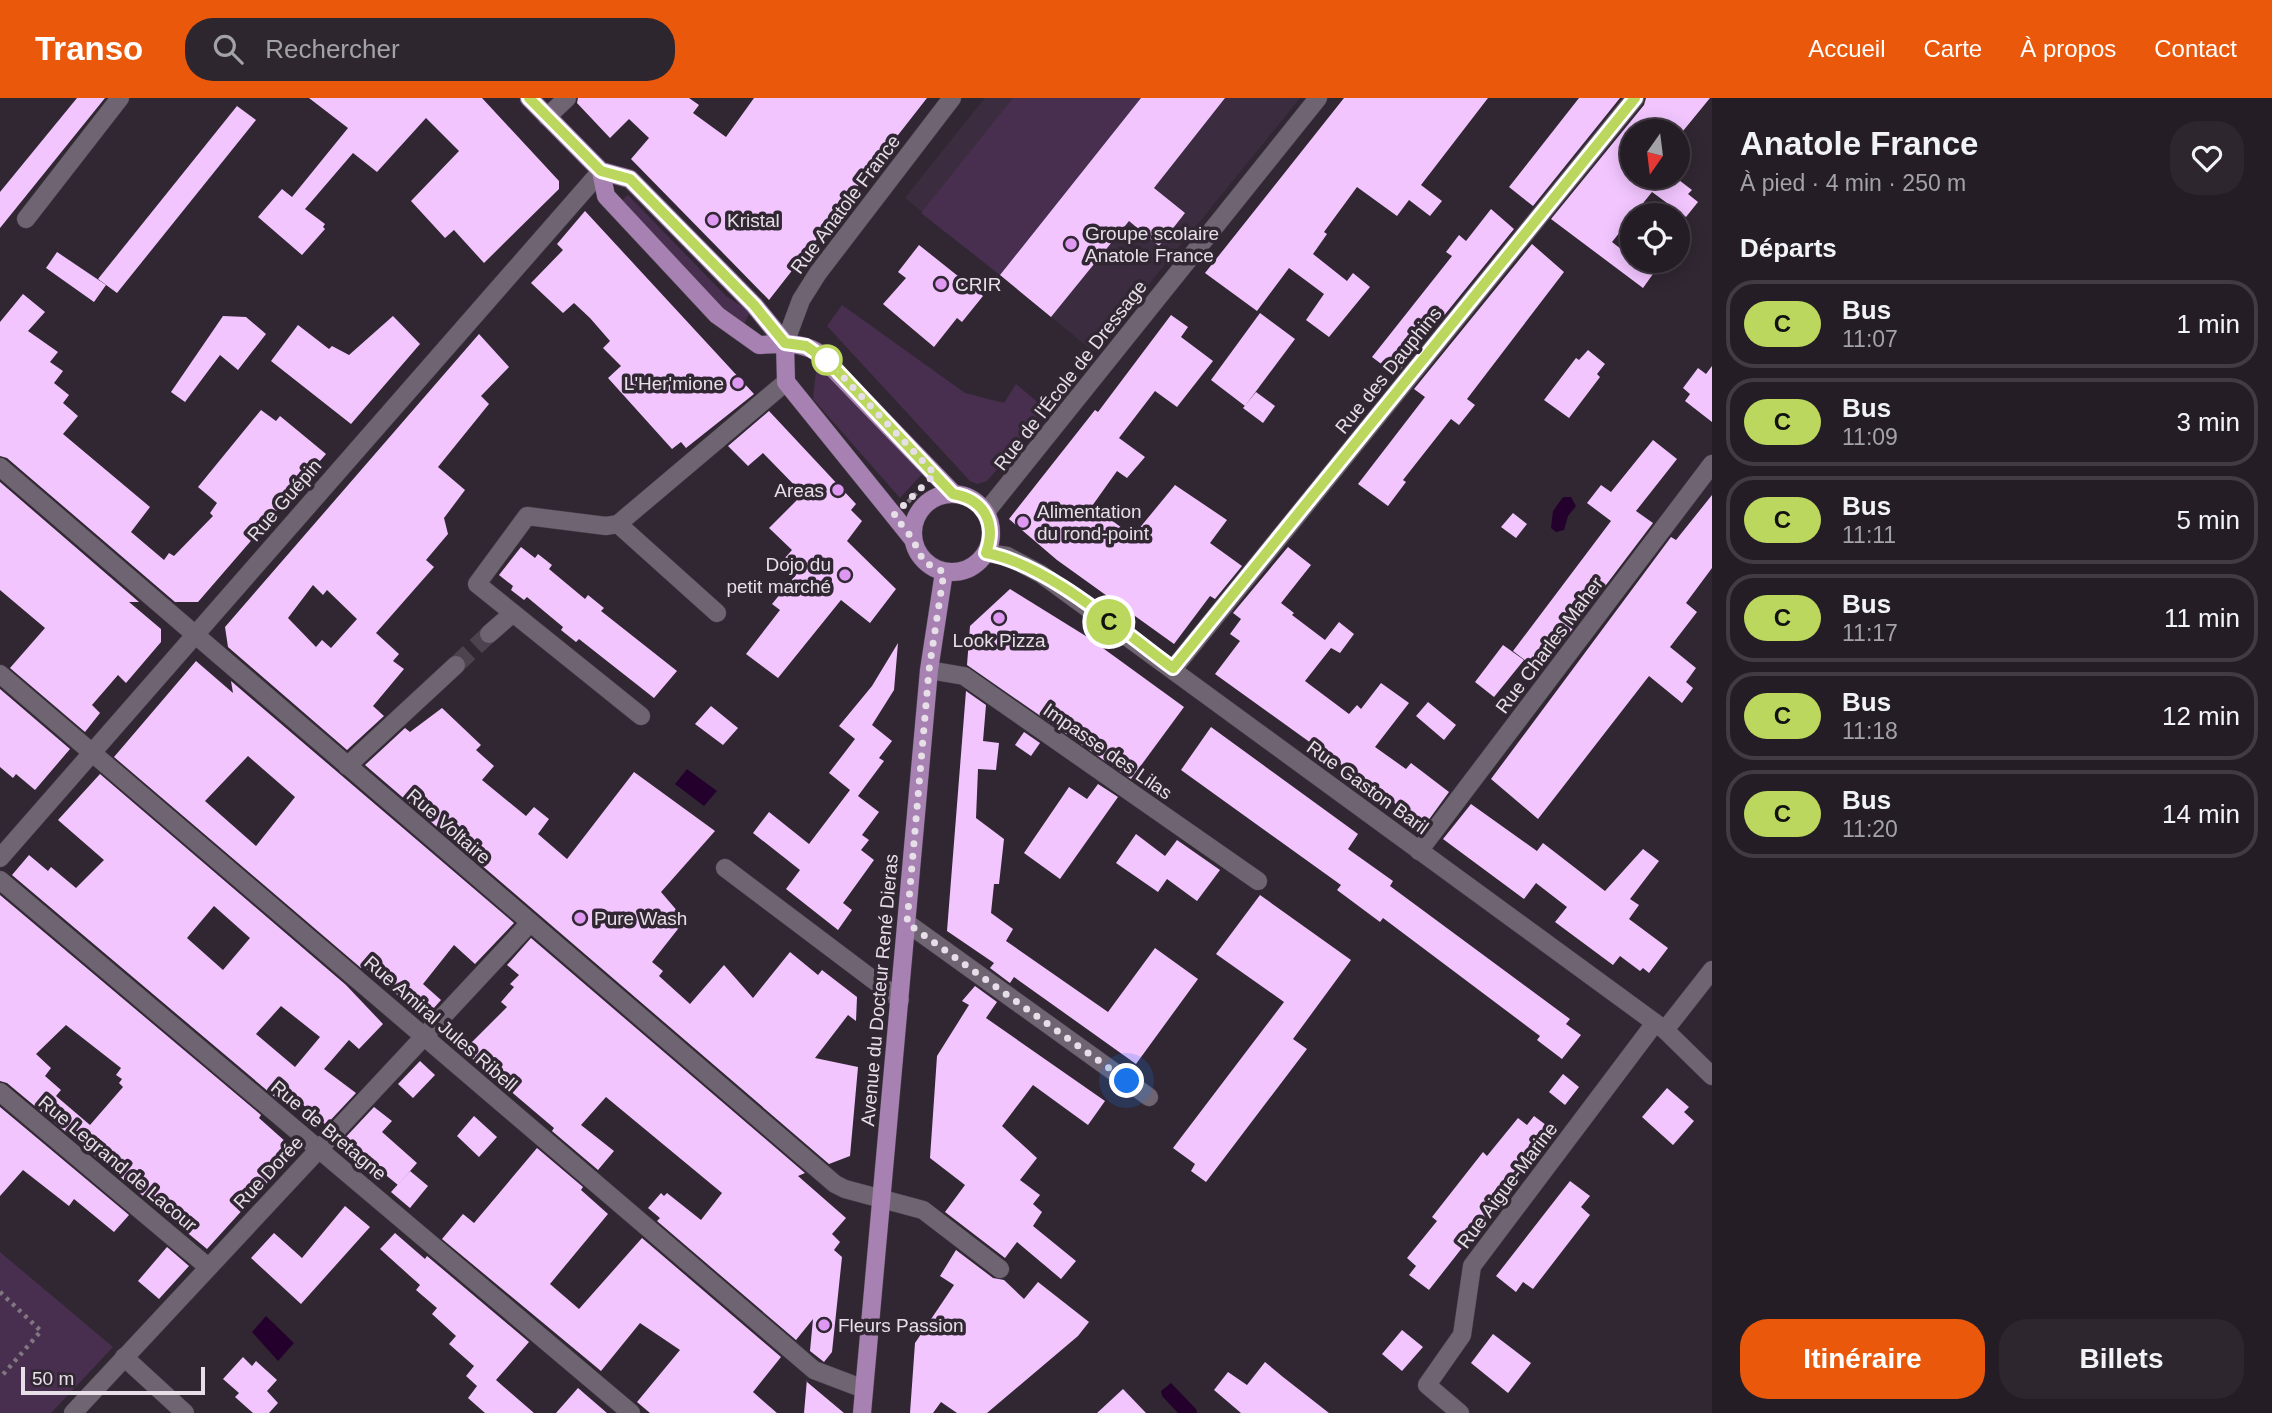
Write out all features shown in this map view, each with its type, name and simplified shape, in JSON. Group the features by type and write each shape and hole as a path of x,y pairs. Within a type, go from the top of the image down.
{"main road":[{"path":"529,98 601,171 630,179 754,305 785,343 786,382 912,538 924,562 944,572 958,573 971,568 986,553 991,526 986,512 976,502 953,494 939,495 922,508 915,519 912,538"},
{"path":"601,171 606,196 717,315 759,345 785,343 806,346 829,362 953,494"},
{"name":"Avenue du Docteur René Dieras","path":"862,1413 929,670 944,572"}],"street":[{"path":"26,219 120,98"},
{"path":"547,117 568,98"},
{"name":"Rue Anatole France","path":"785,343 801,300 818,273 952,98"},
{"name":"Rue de l'École de Dressage","path":"986,512 1318,98"},
{"name":"Rue des Dauphins","path":"1173,668 1635,98"},
{"name":"Rue Guépin","path":"0,858 601,171"},
{"path":"641,716 477,584 527,516 606,526 618,524 786,382"},
{"name":"Rue Charles Maher","path":"1419,851 1712,464"},
{"name":"Rue Voltaire","path":"0,467 835,1184 923,1210 1000,1269"},
{"path":"618,524 717,613"},
{"name":"Rue Gaston Baril","path":"986,553 1007,556 1041,573 1173,668 1660,1026 1712,1076"},
{"path":"489,634 513,612"},
{"path":"347,766 456,665"},
{"name":"Impasse des Lilas","path":"929,670 964,676 1258,881"},
{"name":"Rue Amiral Jules Ribell","path":"0,674 814,1370 864,1389"},
{"path":"725,868 900,1000"},
{"name":"Rue de Bretagne","path":"0,880 631,1413"},
{"path":"907,923 1149,1097"},
{"name":"Rue Dorée","path":"73,1413 529,924"},
{"path":"1660,1026 1712,970"},
{"name":"Rue Aigue-Marine","path":"1460,1413 1427,1385 1462,1335 1472,1266 1660,1026"},
{"name":"Rue Legrand de Lacour","path":"0,1092 208,1267"},
{"path":"124,1357 185,1413"}],"path":[{"path":"894,515 935,474"},
{"path":"0,1292 41,1331 0,1378"}],"shaded area":[{"name":"Groupe scolaire Anatole France","path":"985,98 1300,98 1094,352 905,198"},
{"path":"1013,98 1141,98 1000,275 921,213"},
{"path":"628,195 726,296 750,312 743,326 723,311 619,203"},
{"path":"842,305 965,393 1004,403 1016,384 1048,411 987,481 977,484 970,481 827,326"},
{"path":"817,362 923,473 900,498 813,399"},
{"path":"1563,497 1571,497 1576,506 1568,516 1564,530 1556,532 1551,528 1553,511"},
{"path":"687,769 717,791 704,806 675,784"},
{"path":"0,1252 113,1347 51,1413 0,1413"},
{"path":"266,1316 294,1343 278,1361 252,1332"},
{"path":"1171,1383 1197,1413 1178,1413 1162,1396 1161,1391"}],"building":[{"path":"77,98 105,98 0,228 0,192"},
{"path":"309,98 482,98 559,181 559,189 484,263 454,230 445,238 411,201 459,151 426,118 377,172 353,153 305,209 325,224 325,229 302,255 258,217 282,189 292,197 348,128"},
{"path":"578,98 689,98 699,105 693,113 726,137 754,98 927,98 769,300 631,159 649,138 629,119 610,138 577,103"},
{"path":"1141,98 1225,98 1154,188 1185,213 1159,246 1129,221 1051,317 1000,275"},
{"path":"1344,98 1488,98 1421,185 1442,201 1430,216 1409,200 1397,216 1357,187 1324,232 1327,234 1313,254 1347,281 1353,273 1370,287 1329,337 1306,320 1324,294 1289,268 1257,311 1205,273"},
{"path":"1579,98 1620,98 1533,206 1509,187"},
{"path":"1646,98 1710,98 1690,122 1690,119 1633,119"},
{"path":"237,106 256,120 117,293 98,279"},
{"path":"1620,134 1620,189 1690,188 1692,190 1688,194 1698,202 1690,212 1690,203 1667,203 1652,192 1643,203 1620,203 1620,232 1612,242 1620,248 1620,271 1551,219"},
{"path":"1491,209 1514,229 1396,375 1372,357 1452,256 1446,252 1459,235 1466,241"},
{"path":"585,211 754,394 686,448 681,442 672,449 608,378 621,366 603,348 610,341 590,318 574,303 563,313 531,283 563,250 557,244"},
{"path":"1532,244 1564,272 1467,399 1475,405 1459,425 1451,419 1403,480 1406,482 1388,506 1358,484 1425,397 1414,389"},
{"path":"919,245 983,296 962,322 957,318 934,347 883,304 906,278 898,272"},
{"path":"57,252 106,285 94,302 46,268"},
{"path":"1623,273 1652,273 1643,288"},
{"path":"23,294 45,312 28,331 58,352 50,362 63,371 54,383 69,395 63,403 78,416 63,434 150,507 131,532 164,560 169,553 174,556 213,516 210,513 217,503 198,487 261,410 276,421 280,416 326,454 198,602 175,602 7,458 0,456 0,322"},
{"path":"1260,313 1295,339 1245,406 1211,380"},
{"path":"1171,315 1188,327 1181,337 1213,361 1177,407 1155,391 1119,438 1145,457 1127,478 1117,471 1092,506 1133,536 1175,485 1227,520 1210,543 1242,566 1215,599 1210,596 1174,644 1057,560 1009,519 1095,410 1098,412"},
{"path":"223,316 246,317 266,334 238,370 220,355 185,402 171,392"},
{"path":"393,316 420,344 351,424 271,361 298,325 329,349 332,346 349,355"},
{"path":"479,334 509,367 481,396 489,404 438,467 465,490 444,518 448,534 426,560 434,567 376,633 399,654 393,661 404,669 373,706 384,716 347,750 228,647 225,627","holes":["313,585 323,595 327,590 357,619 331,648 322,640 316,647 288,618"]},
{"path":"1588,350 1605,364 1597,374 1600,377 1569,418 1544,400 1576,358 1579,360"},
{"path":"1712,366 1712,422 1685,401 1690,394 1683,388 1698,368 1706,374"},
{"path":"1256,392 1275,406 1263,423 1243,408"},
{"path":"769,411 856,504 851,510 862,521 847,541 896,589 870,623 841,600 778,678 746,654 780,610 772,604 799,571 784,559 792,550 769,528 803,494 763,453 748,466 728,446"},
{"path":"1653,440 1677,459 1636,511 1653,523 1540,672 1513,651 1611,521 1587,503 1601,485 1611,492"},
{"path":"0,482 139,602 129,602 161,629 161,642 126,683 118,675 92,705 100,713 85,732 10,668 45,628 0,590"},
{"path":"1712,495 1712,568 1686,603 1697,612 1670,647 1696,668 1686,682 1693,688 1682,703 1649,676 1538,819 1491,779 1671,537 1676,540"},
{"path":"1513,513 1527,524 1516,538 1501,527"},
{"path":"521,547 535,558 538,554 552,565 549,569 585,599 588,595 604,608 601,611 677,671 654,698 579,639 576,642 561,630 563,627 527,597 524,600 511,590 513,586 499,575"},
{"path":"1288,547 1311,565 1281,603 1294,613 1292,615 1325,640 1339,622 1354,634 1340,653 1331,648 1305,681 1349,714 1357,705 1361,709 1381,683 1409,703 1375,747 1406,769 1411,763 1449,792 1425,825 1215,674 1240,641 1230,634 1241,619 1233,613"},
{"path":"1010,589 1089,638 1184,707 1131,779 967,665 970,626"},
{"path":"898,643 894,690 872,725 892,741 879,758 884,761 858,796 879,812 862,835 869,840 861,850 874,860 843,903 852,910 838,930 786,889 800,870 753,833 769,812 809,844 850,790 829,773 855,739 839,726 872,686"},
{"path":"1503,645 1524,660 1494,697 1475,682"},
{"path":"196,661 233,693 231,681 514,923 475,964 454,945 423,984 441,1000 425,1018 363,966 361,968 114,757","holes":["248,756 295,797 256,846 205,801"]},
{"path":"0,689 70,749 35,790 16,774 13,778 0,767"},
{"path":"966,691 986,705 983,741 999,743 996,770 978,769 976,818 1004,839 999,884 994,884 991,913 1013,929 1006,941 1108,1012 1155,948 1198,979 1136,1064 1014,977 1010,983 990,968 994,963 947,931"},
{"path":"1428,702 1456,725 1444,740 1416,716"},
{"path":"711,706 738,728 723,745 695,724"},
{"path":"442,708 481,745 476,750 494,766 482,780 526,816 534,807 549,819 538,834 567,859 634,772 715,831 661,892 685,920 652,962 663,971 659,976 690,1004 724,965 753,998 790,952 818,975 822,970 857,997 856,1021 848,1015 815,1058 858,1067 850,1156 829,1164 365,765 405,728 410,732"},
{"path":"1211,727 1358,834 1348,849 1393,881 1390,886 1570,1019 1566,1024 1581,1035 1562,1059 1537,1040 1540,1036 1383,918 1380,922 1337,890 1341,885 1181,770"},
{"path":"1024,732 1040,743 1031,756 1015,745"},
{"path":"100,774 346,985 383,1024 359,1049 349,1040 324,1069 356,1093 326,1125 284,1088 276,1098 12,875 29,855 48,871 51,867 76,888 104,860 58,820","holes":["214,906 250,938 223,970 187,938","281,1006 320,1037 295,1067 256,1034"]},
{"path":"1098,784 1118,797 1060,879 1024,853 1069,787 1087,799"},
{"path":"1471,804 1537,851 1543,843 1605,891 1643,849 1659,861 1630,899 1639,905 1629,919 1668,948 1649,973 1643,968 1640,971 1620,956 1613,965 1555,922 1567,907 1536,883 1524,899 1443,839"},
{"path":"1136,834 1165,856 1177,840 1220,870 1197,901 1167,879 1158,892 1116,863"},
{"path":"0,895 261,1115 259,1118 296,1151 207,1249 7,1083 0,1081","holes":["66,1025 121,1068 116,1075 122,1079 119,1083 123,1087 90,1125 56,1096 61,1090 45,1076 51,1068 36,1054"]},
{"path":"1260,895 1351,960 1293,1039 1307,1049 1206,1182 1191,1171 1195,1164 1173,1148 1284,1002 1216,954"},
{"path":"531,938 805,1173 798,1176 846,1218 832,1234 840,1242 834,1250 842,1257 832,1352 824,1362 810,1351 813,1319 796,1340 657,1221 660,1218 648,1208 661,1193 664,1196 667,1193 701,1220 722,1193 606,1097 581,1125 614,1151 598,1170 552,1131 554,1128 463,1051 507,1007 501,1002 514,987 510,984 519,975 507,965"},
{"path":"975,986 997,1002 986,1018 1105,1101 1088,1125 1033,1085 1002,1126 1037,1158 1020,1180 1040,1195 1033,1204 1042,1212 1033,1226 1076,1261 1061,1279 1017,1242 1005,1258 945,1212 965,1185 930,1158 937,1056 969,1005 962,1001"},
{"path":"420,1061 435,1075 413,1098 398,1084"},
{"path":"1563,1074 1579,1087 1565,1105 1549,1092"},
{"path":"1667,1088 1689,1107 1684,1112 1694,1121 1673,1145 1642,1117"},
{"path":"0,1107 129,1215 114,1232 74,1199 69,1206 23,1170 0,1196"},
{"path":"374,1107 392,1121 382,1132 417,1163 398,1185 343,1140"},
{"path":"474,1116 497,1137 479,1157 457,1136"},
{"path":"1534,1116 1554,1131 1429,1290 1409,1275 1416,1266 1407,1258 1437,1221 1432,1217 1483,1152 1487,1156 1518,1118 1527,1125"},
{"path":"537,1148 583,1187 581,1190 608,1214 550,1284 579,1309 642,1238 781,1357 753,1392 777,1413 650,1413 637,1402 680,1350 640,1323 601,1371 442,1239 463,1214 474,1223"},
{"path":"410,1171 428,1186 410,1208 391,1192"},
{"path":"1570,1181 1590,1196 1581,1207 1590,1215 1533,1289 1523,1282 1516,1292 1496,1276"},
{"path":"345,1206 370,1227 301,1304 251,1258 274,1233 302,1258"},
{"path":"395,1233 425,1259 427,1256 529,1342 496,1380 534,1413 485,1413 468,1398 477,1386 466,1376 474,1366 449,1344 456,1336 432,1314 437,1308 416,1290 420,1285 380,1249"},
{"path":"167,1247 189,1266 159,1299 138,1281"},
{"path":"956,1250 993,1278 1004,1280 1024,1299 1038,1282 1089,1322 1078,1336 987,1413 957,1413 941,1402 933,1413 910,1413 915,1343 954,1285 940,1276"},
{"path":"1402,1330 1423,1347 1402,1371 1382,1354"},
{"path":"1493,1334 1531,1363 1508,1393 1471,1363"},
{"path":"243,1357 252,1366 256,1361 277,1380 267,1391 278,1403 269,1413 253,1413 235,1397 239,1393 223,1379"},
{"path":"1265,1362 1329,1413 1241,1413 1214,1390 1228,1372 1247,1385"},
{"path":"807,1379 807,1382 844,1413 804,1413"},
{"path":"578,1388 607,1413 556,1413"},
{"path":"1123,1389 1146,1413 1097,1413"}],"tunnel":[{"path":"456,665 489,634"}],"bus line":[{"name":"C","path":"529,98 601,171 630,179 754,305 785,343 806,346 817,352 953,494 964,495 976,502 986,512 991,526 991,540 986,553 1007,556 1041,573 1173,668 1635,98"}],"place":[{"name":"Kristal","path":"713,220"},
{"name":"Groupe scolaire Anatole France","path":"1071,244"},
{"name":"CRIR","path":"941,284"},
{"name":"L'Her'mione","path":"738,383"},
{"name":"Areas","path":"838,490"},
{"name":"Alimentation du rond-point","path":"1023,522"},
{"name":"Dojo du petit marché","path":"845,575"},
{"name":"Look Pizza","path":"999,618"},
{"name":"Pure Wash","path":"580,918"},
{"name":"Fleurs Passion","path":"824,1325"}],"route":[{"path":"827,360 935,474 894,515 912,538 916,551 924,562 944,572 929,670 907,923 1127,1081"}]}
